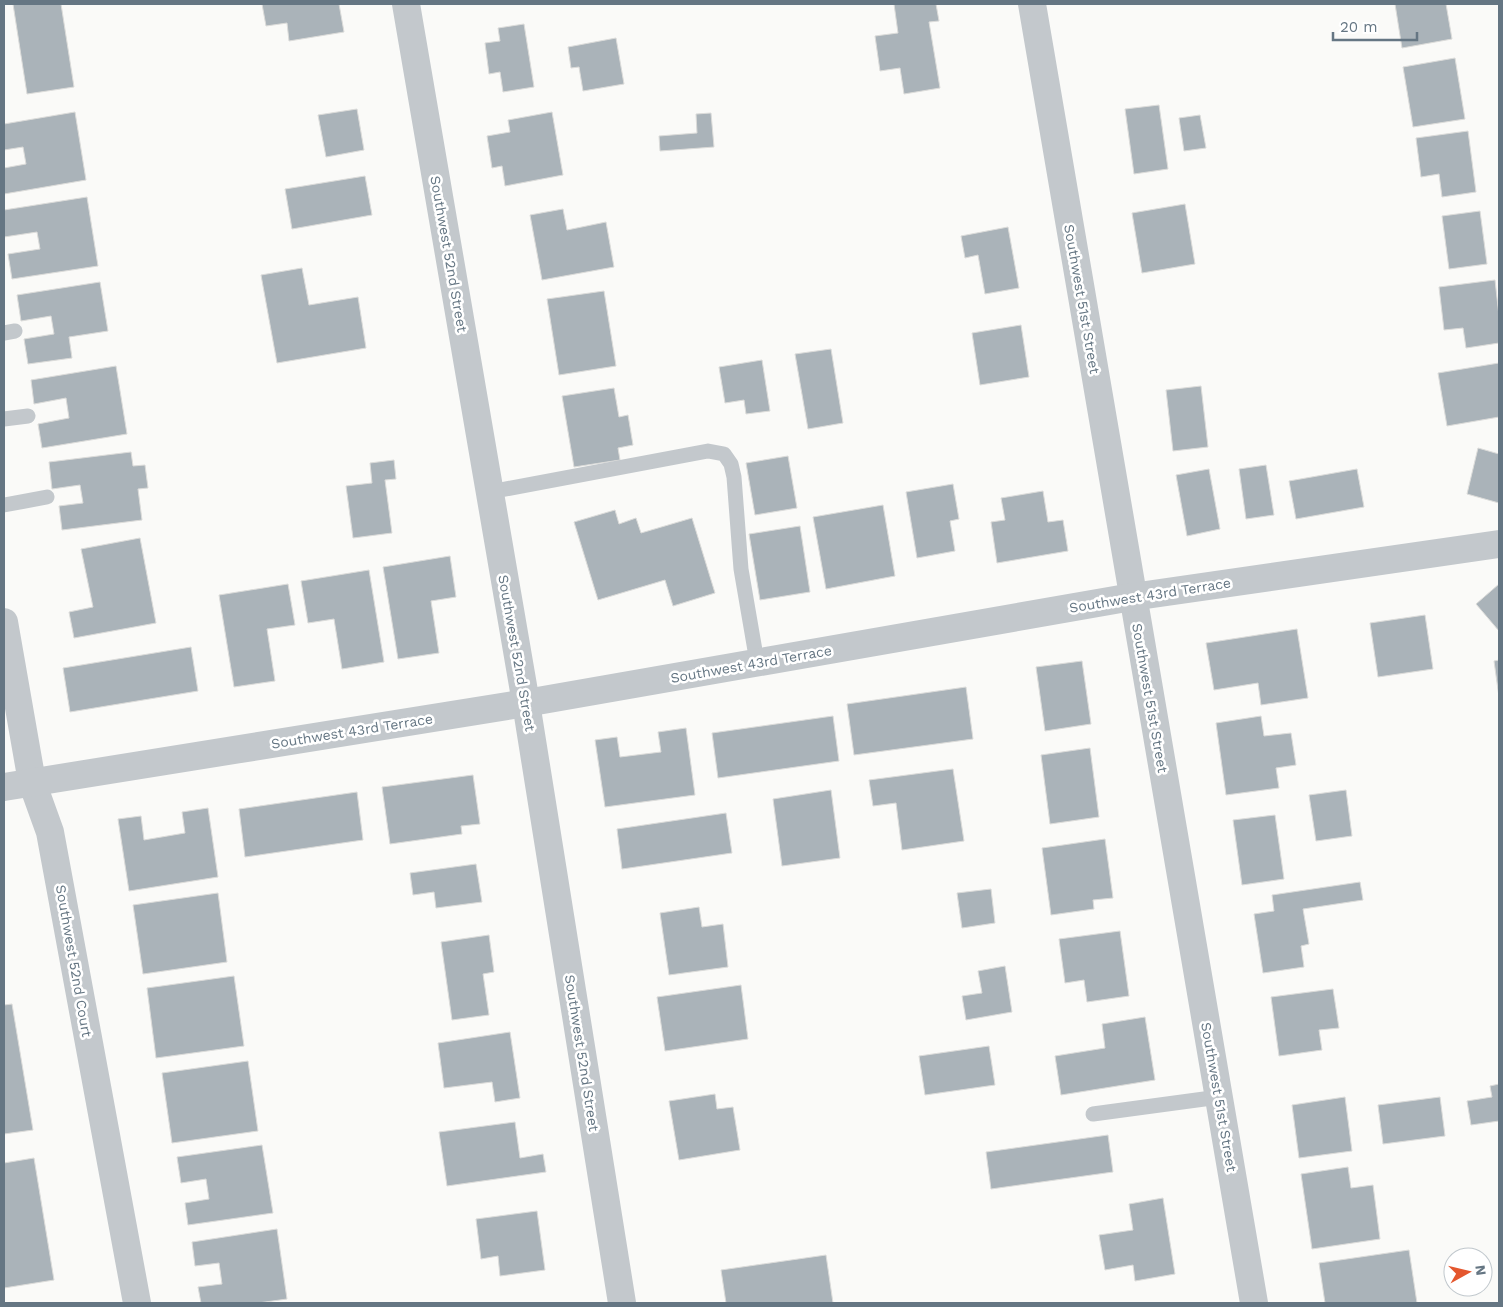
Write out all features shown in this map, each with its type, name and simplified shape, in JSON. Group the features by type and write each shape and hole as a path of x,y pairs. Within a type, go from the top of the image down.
{"street":[{"name":"Southwest 52nd Street","path":"406,4 526,703 622,1303"},
{"name":"Southwest 51st Street","path":"1032,4 1254,1303"},
{"name":"Southwest 43rd Terrace","path":"4,787 526,703 1132,597 1499,544"},
{"name":"Southwest 52nd Court","path":"4,622 32,782 50,832 136,1303"}],"lane":[{"path":"4,419 28,416"},
{"path":"490,492 708,451 724,454 731,464 734,477 741,569 757,662"},
{"path":"4,505 48,497"},
{"path":"1093,1114 1219,1097"}],"building":[{"path":"13,4 61,4 74,87 27,94"},
{"path":"262,4 339,4 344,32 289,41 287,23 266,26"},
{"path":"894,4 936,4 939,21 929,22 940,88 904,94 900,68 880,71 875,36 898,33"},
{"path":"1395,4 1446,4 1452,39 1402,48"},
{"path":"524,24 534,87 503,92 500,72 489,74 485,43 500,41 498,28"},
{"path":"616,38 624,84 583,91 579,67 571,68 568,47"},
{"path":"1455,58 1465,119 1413,127 1403,67"},
{"path":"1159,105 1168,169 1134,174 1125,109"},
{"path":"357,109 364,150 326,157 318,115"},
{"path":"75,112 86,180 4,194 4,168 26,164 23,147 4,150 4,124"},
{"path":"552,112 563,175 505,186 502,166 492,168 487,136 510,132 508,120"},
{"path":"711,113 714,147 660,151 659,136 697,133 696,114"},
{"path":"1200,115 1206,148 1184,151 1179,118"},
{"path":"1468,131 1476,192 1442,197 1439,174 1421,177 1416,138"},
{"path":"365,176 372,215 292,229 285,189"},
{"path":"87,197 98,266 12,279 8,254 40,249 37,232 4,237 4,210"},
{"path":"1185,204 1195,264 1142,273 1132,213"},
{"path":"563,209 567,230 606,222 614,267 542,280 530,215"},
{"path":"1480,211 1487,264 1449,269 1442,216"},
{"path":"1008,227 1019,288 985,294 978,255 965,258 961,236"},
{"path":"302,268 309,305 358,297 366,348 277,363 261,275"},
{"path":"1495,280 1499,316 1499,343 1466,348 1463,328 1444,330 1439,287"},
{"path":"100,282 108,331 69,337 72,358 28,364 24,339 54,334 51,316 21,321 17,295"},
{"path":"604,291 616,366 559,375 547,299"},
{"path":"1021,325 1029,377 980,385 972,333"},
{"path":"831,349 843,423 808,429 795,354"},
{"path":"762,360 770,411 746,414 744,400 725,403 719,367"},
{"path":"1499,363 1499,417 1447,426 1438,373"},
{"path":"116,366 127,434 42,448 38,424 69,418 66,398 34,404 31,380"},
{"path":"1201,386 1208,447 1173,451 1166,390"},
{"path":"614,388 619,417 628,415 633,445 618,448 620,460 574,467 562,396"},
{"path":"1478,448 1499,454 1499,503 1467,494"},
{"path":"131,452 133,466 145,465 148,488 138,489 142,520 62,530 59,506 83,503 80,485 52,489 49,462"},
{"path":"788,456 797,508 755,515 746,463"},
{"path":"394,460 396,479 385,480 392,533 353,538 346,486 372,483 370,463"},
{"path":"1266,465 1274,515 1246,519 1239,469"},
{"path":"1209,469 1220,529 1187,536 1176,475"},
{"path":"1357,469 1364,507 1296,519 1289,481"},
{"path":"953,484 959,519 950,521 955,551 917,558 906,492"},
{"path":"1043,491 1048,522 1063,520 1068,551 997,563 991,522 1005,520 1001,498"},
{"path":"883,505 895,576 826,589 813,517"},
{"path":"615,510 619,524 636,518 641,533 692,518 715,593 673,606 665,580 598,600 574,522"},
{"path":"800,526 810,592 760,600 749,534"},
{"path":"140,538 156,623 74,638 69,612 93,607 81,549"},
{"path":"450,556 456,597 431,601 439,653 398,659 383,567"},
{"path":"369,570 384,662 342,669 334,619 308,623 301,581"},
{"path":"288,584 295,625 267,629 275,681 234,687 219,595"},
{"path":"1499,584 1499,631 1476,604"},
{"path":"1425,615 1433,669 1378,677 1370,623"},
{"path":"1297,629 1308,698 1261,705 1258,683 1214,690 1206,643"},
{"path":"191,647 198,691 70,712 63,668"},
{"path":"1499,660 1499,697 1494,661"},
{"path":"1082,661 1091,724 1045,731 1036,667"},
{"path":"966,687 973,739 854,755 847,704"},
{"path":"833,716 839,761 718,778 712,733"},
{"path":"1261,716 1264,736 1291,733 1296,765 1276,768 1279,788 1226,795 1216,723"},
{"path":"686,728 695,795 605,807 595,740 617,737 620,757 661,752 658,732"},
{"path":"1090,748 1099,817 1050,824 1041,755"},
{"path":"953,769 964,841 902,850 896,803 873,806 869,780"},
{"path":"473,775 480,824 461,826 462,834 390,844 382,787"},
{"path":"831,790 840,858 782,866 773,799"},
{"path":"1346,790 1352,836 1316,841 1309,795"},
{"path":"357,792 363,840 245,857 239,809"},
{"path":"208,808 218,877 129,891 118,819 141,816 144,840 185,833 182,812"},
{"path":"726,813 732,853 622,869 617,829"},
{"path":"1275,815 1284,879 1242,885 1233,820"},
{"path":"1105,839 1113,898 1093,900 1094,909 1051,915 1042,848"},
{"path":"476,864 482,902 436,908 434,892 413,895 410,873"},
{"path":"1360,882 1363,900 1303,909 1309,944 1301,946 1304,967 1263,973 1254,914 1274,911 1272,895"},
{"path":"991,889 995,923 962,928 957,893"},
{"path":"218,893 227,962 143,974 133,905"},
{"path":"699,907 702,927 723,924 728,967 669,975 660,913"},
{"path":"1120,931 1129,996 1087,1002 1084,980 1065,983 1059,939"},
{"path":"489,935 494,972 483,974 489,1015 452,1020 441,942"},
{"path":"1005,966 1012,1012 966,1020 962,996 982,993 978,971"},
{"path":"234,976 244,1046 156,1058 147,988"},
{"path":"741,985 748,1039 665,1051 657,997"},
{"path":"1333,989 1339,1028 1319,1030 1322,1050 1279,1056 1271,997"},
{"path":"12,1004 33,1130 4,1134 4,1005"},
{"path":"1145,1017 1155,1080 1061,1095 1055,1056 1105,1048 1102,1024"},
{"path":"510,1032 520,1098 495,1102 492,1082 444,1088 438,1043"},
{"path":"989,1046 995,1085 925,1095 919,1056"},
{"path":"248,1061 258,1131 172,1143 162,1073"},
{"path":"1499,1084 1499,1121 1471,1125 1467,1101 1492,1097 1490,1086"},
{"path":"715,1094 717,1109 733,1107 740,1150 679,1160 669,1101"},
{"path":"1345,1097 1352,1151 1299,1158 1292,1105"},
{"path":"1440,1097 1445,1136 1383,1144 1378,1105"},
{"path":"515,1122 520,1158 543,1154 546,1172 447,1186 439,1132"},
{"path":"1108,1135 1113,1172 991,1189 986,1152"},
{"path":"262,1145 273,1213 188,1225 185,1203 209,1199 206,1179 181,1183 177,1157"},
{"path":"34,1158 54,1280 4,1288 4,1163"},
{"path":"1348,1167 1351,1188 1373,1185 1380,1239 1312,1249 1301,1174"},
{"path":"1163,1198 1175,1274 1135,1281 1133,1265 1105,1270 1099,1235 1133,1230 1129,1204"},
{"path":"537,1211 545,1270 500,1276 498,1256 481,1259 476,1219"},
{"path":"277,1229 287,1299 258,1303 201,1303 198,1287 222,1284 219,1263 195,1266 192,1242"},
{"path":"1409,1250 1417,1303 1325,1303 1319,1263"},
{"path":"826,1255 833,1303 726,1303 721,1270"}]}
